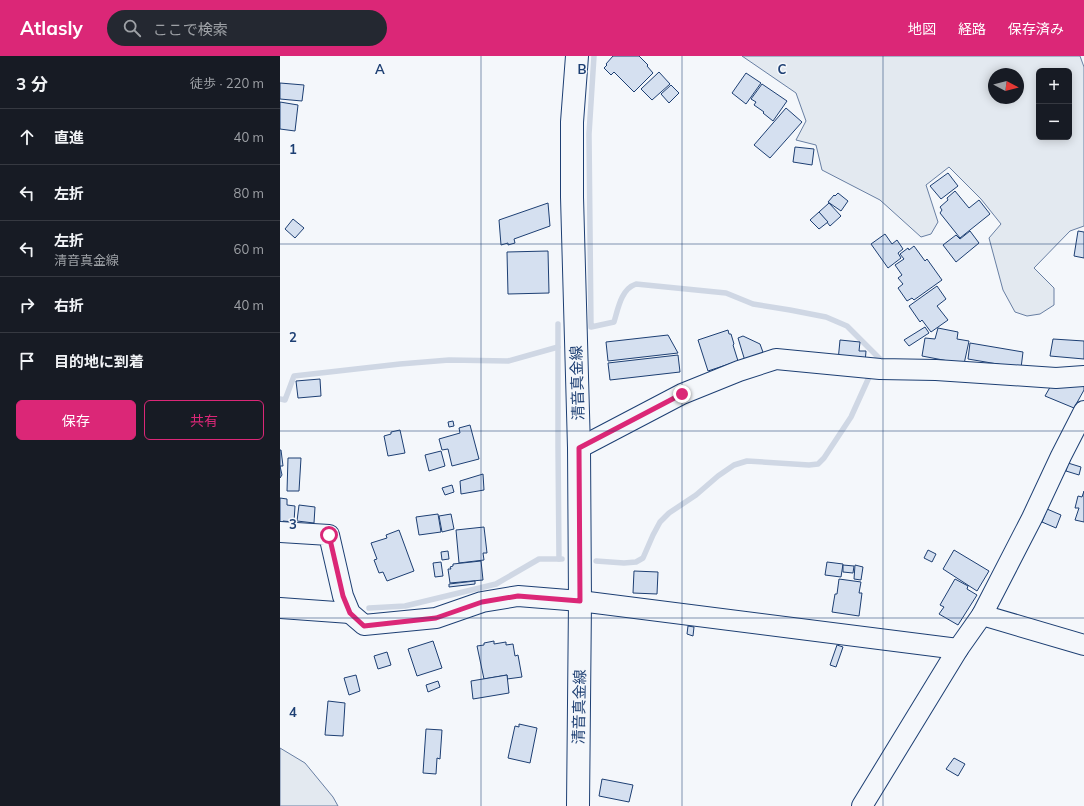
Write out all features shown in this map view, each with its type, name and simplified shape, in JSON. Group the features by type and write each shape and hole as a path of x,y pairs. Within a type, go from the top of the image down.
{"main road":[{"name":"清音真金線","path":"577,56 572,122 572,197 579,448 580,601 578,806"}],"street":[{"path":"579,448 682,394 739,371 776,359 880,369 936,370 1056,378 1084,376"},
{"path":"862,806 958,649 982,615 1032,518 1084,411"},
{"path":"280,532 329,535 343,596 350,613 364,626 436,618 482,602 518,596 580,601 958,649"},
{"path":"280,608 350,613"},
{"path":"982,615 1084,645"}],"shaded area":[{"path":"742,56 1080,56 1084,67 1084,226 1070,231 1034,268 1054,288 1054,305 1040,314 1027,316 1015,312 1003,290 989,238 1001,224 981,199 949,167 926,185 938,222 931,234 921,237 880,200 822,170 816,145 796,140 806,121 796,93"},
{"path":"280,748 305,763 333,797 338,806 280,806"}],"building":[{"path":"613,56 639,56 648,65 647,66 653,73 634,92 614,72 611,75 604,68"},
{"path":"659,72 670,84 652,100 641,89"},
{"path":"746,73 761,83 746,104 732,93"},
{"path":"280,83 304,85 302,101 280,99"},
{"path":"762,84 787,101 773,121 754,105 756,102 751,99"},
{"path":"671,85 679,93 669,103 661,94"},
{"path":"280,102 298,105 295,131 280,129"},
{"path":"786,108 802,122 770,158 754,145"},
{"path":"795,147 814,149 812,165 793,162"},
{"path":"948,173 958,186 941,199 930,186"},
{"path":"955,191 969,208 979,200 990,214 960,238 940,213 942,210 940,207"},
{"path":"838,193 848,201 841,211 828,202"},
{"path":"548,203 550,226 514,239 515,243 501,245 499,220"},
{"path":"829,203 841,216 830,226 819,212"},
{"path":"819,212 828,222 819,229 810,220"},
{"path":"293,219 304,228 295,238 285,229"},
{"path":"970,231 979,243 956,262 943,245 956,235 960,239"},
{"path":"1078,231 1084,232 1084,258 1074,256"},
{"path":"885,234 892,244 897,240 903,249 898,253 901,258 888,268 871,244"},
{"path":"914,246 925,261 927,259 942,280 914,300 912,298 907,301 898,288 903,284 898,278 902,275 895,265 904,259 900,254 908,248 909,250"},
{"path":"548,251 549,293 508,294 507,252"},
{"path":"937,286 946,299 937,306 948,320 931,332 922,320 920,322 909,306"},
{"path":"925,327 929,333 909,346 904,340"},
{"path":"938,328 958,332 957,339 969,341 964,364 922,356 925,338 935,339"},
{"path":"728,330 729,334 731,334 738,361 708,371 698,340"},
{"path":"668,335 678,353 608,361 606,342"},
{"path":"743,336 760,344 764,355 745,361 738,338"},
{"path":"1053,339 1084,341 1084,359 1050,356"},
{"path":"840,340 860,342 859,351 866,351 865,363 838,361"},
{"path":"970,343 1023,352 1021,368 968,359"},
{"path":"678,355 680,372 610,380 608,363"},
{"path":"320,379 321,396 298,398 296,381"},
{"path":"1084,381 1084,390 1074,408 1045,396 1053,382"},
{"path":"453,421 454,426 449,427 448,422"},
{"path":"470,425 479,459 452,466 448,449 442,450 439,439 460,433 459,428"},
{"path":"400,430 405,453 388,456 384,436 391,434 391,432"},
{"path":"281,450 283,466 280,466"},
{"path":"441,451 445,466 429,471 425,455"},
{"path":"288,458 301,458 299,491 287,491"},
{"path":"1068,463 1081,467 1079,475 1066,471"},
{"path":"280,466 282,475 280,478"},
{"path":"483,474 484,490 461,494 460,481"},
{"path":"452,485 454,492 445,495 442,488"},
{"path":"1084,491 1084,522 1075,520 1079,508 1075,508 1078,496 1082,497"},
{"path":"280,498 287,499 287,505 295,506 294,522 283,521 282,524 280,524"},
{"path":"299,505 315,507 314,523 297,521"},
{"path":"1047,509 1061,515 1056,528 1042,522"},
{"path":"438,514 441,532 419,535 416,517"},
{"path":"451,514 454,529 442,532 439,516"},
{"path":"484,527 487,553 483,553 484,560 459,563 456,530"},
{"path":"399,530 414,571 387,581 383,572 379,573 374,560 377,559 371,543 387,538 386,535"},
{"path":"928,550 936,554 932,562 924,558"},
{"path":"954,550 989,571 977,591 943,569"},
{"path":"448,551 449,559 442,560 441,552"},
{"path":"481,561 483,580 450,583 448,569 451,569 450,567 453,566 453,564"},
{"path":"441,562 443,576 435,577 433,563"},
{"path":"827,562 843,564 841,577 825,575"},
{"path":"843,565 854,566 853,573 843,572"},
{"path":"855,565 863,567 861,580 854,579"},
{"path":"634,571 658,572 657,594 633,593"},
{"path":"839,579 861,582 859,593 862,593 859,616 832,612"},
{"path":"955,579 968,586 967,589 977,595 958,625 939,614 944,607 940,605"},
{"path":"475,581 475,584 449,587 449,584"},
{"path":"688,626 694,627 693,636 687,634"},
{"path":"433,641 442,668 417,676 408,649"},
{"path":"494,641 494,644 506,642 506,645 513,644 515,656 518,655 522,677 507,679 507,675 484,679 477,646"},
{"path":"837,645 843,647 836,667 830,665"},
{"path":"387,652 391,665 378,669 374,656"},
{"path":"356,675 360,691 349,695 344,678"},
{"path":"507,675 509,693 473,699 471,681"},
{"path":"438,681 440,687 428,692 426,685"},
{"path":"328,701 345,703 343,736 325,735"},
{"path":"519,724 537,728 530,763 508,758 515,726 519,727"},
{"path":"426,729 442,730 440,759 437,758 436,774 423,773"},
{"path":"954,758 965,764 958,776 946,769"},
{"path":"602,779 633,785 629,802 599,796"}],"waterway":[{"path":"594,56 589,134 591,327 614,322 621,300 627,290 636,284 726,293 753,304 826,317 847,326 882,361"},
{"path":"558,324 559,559 562,559"},
{"path":"280,399 285,400 294,376 449,360 508,361 558,347"},
{"path":"596,561 624,563 636,562 643,558 660,522 669,513 696,495 718,476 734,465 747,461 809,465 818,464 824,458 851,417 870,375"},
{"path":"369,608 405,606 496,584 539,559 559,559"}],"route":[{"path":"329,535 343,596 350,613 364,626 436,618 482,602 518,596 580,601 579,448 682,394"}]}
